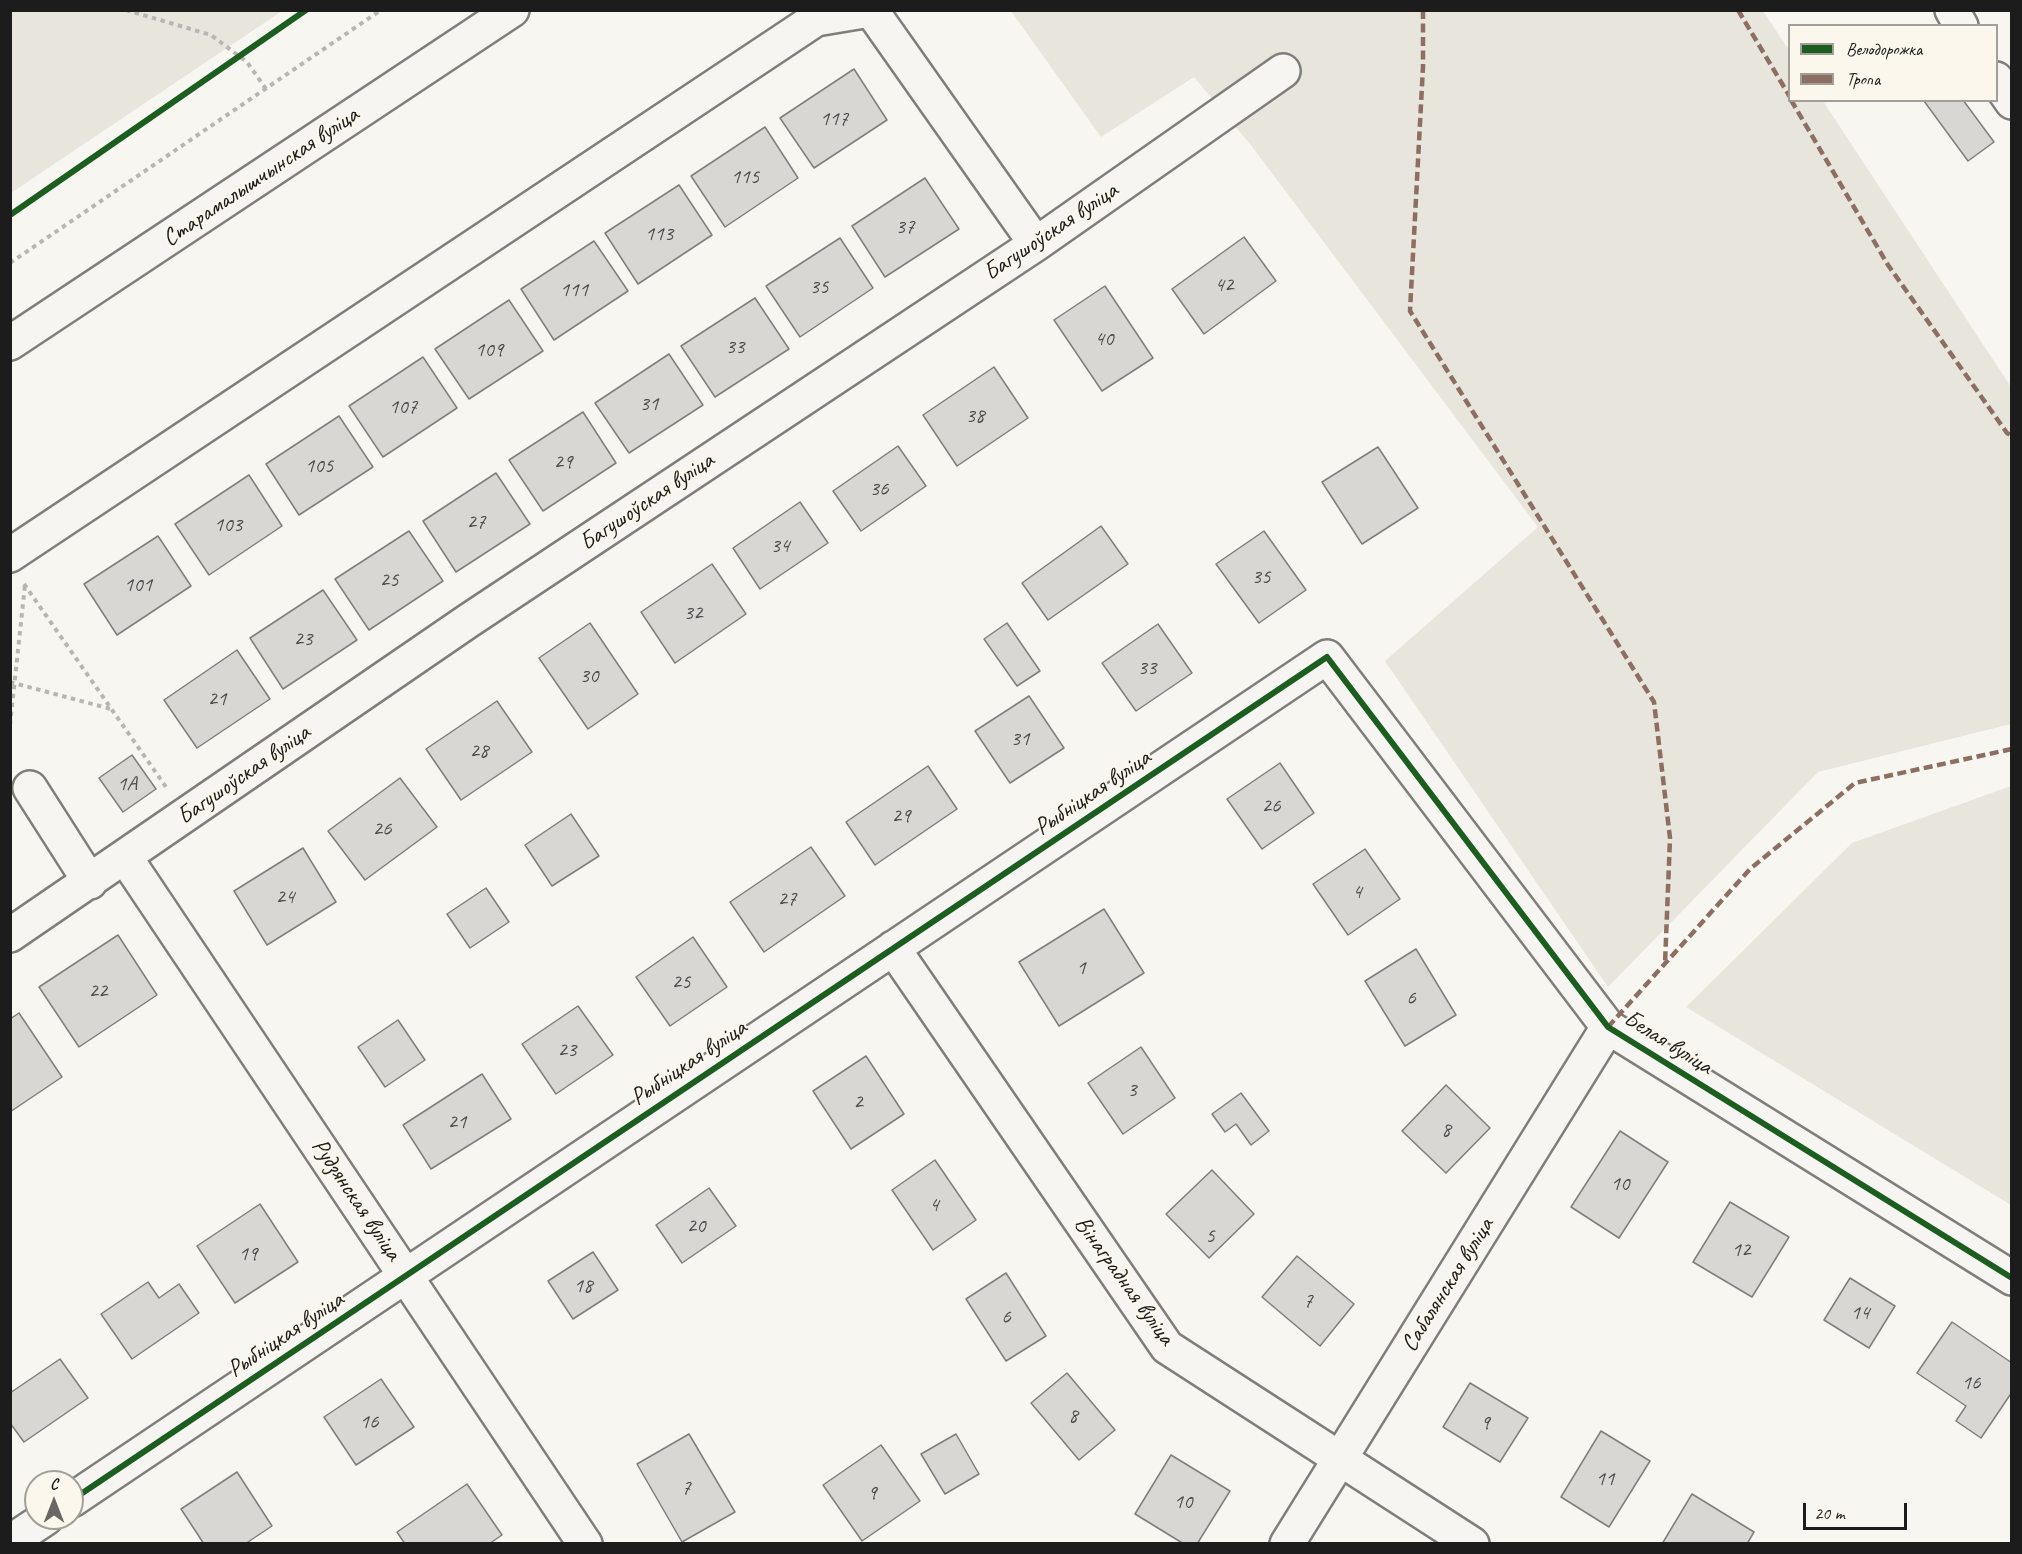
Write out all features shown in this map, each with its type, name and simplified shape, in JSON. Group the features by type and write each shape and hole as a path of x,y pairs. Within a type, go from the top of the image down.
{"street":[{"name":"Старамалышчынская вуліца","path":"10,343 512,10"},
{"path":"15,567 816,19 871,10 1036,244"},
{"path":"1952,10 1960,24"},
{"name":"Багушоўская вуліца","path":"10,935 468,621 1036,244 1283,71"},
{"path":"1998,82 2012,102"},
{"name":"Рыбніцкая вуліца","path":"84,1492 1327,657"},
{"name":"Белая вуліца","path":"1327,657 1608,1027 2012,1278"},
{"path":"30,788 90,882"},
{"name":"Рудзянская вуліца","path":"125,857 585,1544"},
{"name":"Вінаградная вуліца","path":"893,948 1167,1347 1341,1457 1472,1544"},
{"name":"Сабалянская вуліца","path":"1287,1544 1608,1027"},
{"path":"10,1542 28,1530"}],"path":[{"path":"126,10 211,35 247,62 266,88"},
{"path":"10,263 381,10"},
{"path":"230,63 249,50"},
{"path":"15,567 186,816"},
{"path":"10,725 25,584"},
{"path":"13,683 112,709"}],"shaded area":[{"path":"11,10 282,10 282,11 11,193"},
{"path":"1011,11 1763,11 1788,48 1788,102 1824,102 2011,387 2011,724 1818,772 1608,987 1385,661 1538,527 1250,144 1194,77 1101,137"},
{"path":"2012,786 2011,1205 1686,1007 1852,843"}],"building":[{"path":"854,69 887,120 814,168 780,118"},
{"path":"1925,102 1964,102 1994,142 1968,161"},
{"path":"765,127 798,178 725,227 691,176"},
{"path":"925,178 959,229 885,277 852,226"},
{"path":"679,185 712,235 638,284 605,233"},
{"path":"1244,237 1276,281 1204,334 1172,289"},
{"path":"840,238 873,288 800,337 766,286"},
{"path":"594,241 628,291 554,340 521,289"},
{"path":"1105,286 1153,358 1102,391 1054,320"},
{"path":"755,298 789,349 715,397 681,346"},
{"path":"509,300 543,351 469,399 435,349"},
{"path":"669,354 703,405 629,453 595,403"},
{"path":"423,357 457,408 383,457 349,406"},
{"path":"994,367 1028,418 957,466 923,415"},
{"path":"583,412 616,463 543,511 509,460"},
{"path":"339,416 373,467 299,515 266,464"},
{"path":"898,446 926,486 861,531 833,491"},
{"path":"1378,447 1418,508 1362,544 1322,482"},
{"path":"496,473 530,524 456,572 423,521"},
{"path":"249,475 282,526 209,575 175,524"},
{"path":"800,502 828,543 760,589 733,548"},
{"path":"1101,526 1128,564 1048,620 1022,583"},
{"path":"409,531 443,581 369,630 335,579"},
{"path":"1264,531 1306,590 1259,623 1216,564"},
{"path":"158,536 191,586 117,635 84,584"},
{"path":"712,564 746,614 675,663 641,612"},
{"path":"323,590 357,640 283,689 250,638"},
{"path":"590,623 638,694 588,729 539,658"},
{"path":"1007,623 1040,671 1017,686 984,639"},
{"path":"1158,624 1192,673 1136,711 1102,663"},
{"path":"237,650 270,699 197,748 164,700"},
{"path":"1029,696 1064,748 1010,783 975,731"},
{"path":"497,701 532,752 461,800 426,749"},
{"path":"132,755 156,789 123,812 99,778"},
{"path":"1280,763 1314,813 1262,849 1227,799"},
{"path":"928,766 957,809 875,865 846,822"},
{"path":"400,778 437,827 365,880 328,831"},
{"path":"571,814 599,856 552,886 525,845"},
{"path":"811,847 845,896 764,952 730,902"},
{"path":"303,848 336,902 267,945 234,891"},
{"path":"1365,849 1400,899 1348,935 1313,884"},
{"path":"486,888 509,922 470,948 447,914"},
{"path":"1104,909 1144,973 1059,1026 1019,962"},
{"path":"118,935 157,995 79,1047 39,987"},
{"path":"693,937 727,987 670,1026 636,977"},
{"path":"1416,949 1456,1015 1405,1046 1365,981"},
{"path":"578,1006 613,1055 556,1094 522,1044"},
{"path":"19,1013 62,1077 10,1112 10,1019"},
{"path":"398,1020 425,1060 385,1087 358,1047"},
{"path":"1141,1047 1175,1098 1123,1134 1088,1083"},
{"path":"866,1056 904,1114 851,1149 813,1091"},
{"path":"482,1074 511,1119 431,1169 403,1125"},
{"path":"1446,1085 1490,1128 1446,1173 1402,1131"},
{"path":"1241,1093 1269,1131 1251,1145 1236,1124 1225,1132 1212,1114"},
{"path":"1620,1131 1668,1162 1619,1238 1571,1207"},
{"path":"935,1160 976,1220 933,1250 892,1190"},
{"path":"1212,1170 1254,1214 1209,1258 1166,1214"},
{"path":"709,1188 736,1226 682,1263 656,1225"},
{"path":"1730,1202 1789,1237 1752,1297 1693,1262"},
{"path":"260,1204 298,1262 235,1303 197,1246"},
{"path":"593,1252 618,1290 573,1319 548,1281"},
{"path":"1297,1256 1354,1304 1320,1346 1262,1297"},
{"path":"1006,1273 1046,1336 1006,1361 966,1299"},
{"path":"1850,1278 1895,1306 1869,1348 1824,1320"},
{"path":"148,1282 159,1298 179,1284 199,1313 132,1359 101,1314"},
{"path":"1952,1322 2012,1363 2012,1392 1981,1438 1956,1421 1966,1406 1917,1373"},
{"path":"60,1359 88,1398 24,1442 10,1423 10,1393"},
{"path":"1067,1373 1115,1430 1079,1460 1031,1403"},
{"path":"381,1379 414,1427 356,1465 324,1417"},
{"path":"1470,1383 1528,1418 1500,1462 1443,1427"},
{"path":"1601,1431 1650,1461 1609,1527 1561,1497"},
{"path":"689,1434 735,1512 682,1542 637,1464"},
{"path":"956,1434 979,1474 945,1494 921,1454"},
{"path":"881,1445 920,1501 862,1541 823,1485"},
{"path":"1171,1455 1230,1491 1197,1544 1184,1544 1135,1514"},
{"path":"237,1472 272,1526 245,1544 204,1544 181,1509"},
{"path":"467,1484 502,1535 489,1544 405,1544 397,1532"},
{"path":"1692,1494 1754,1532 1747,1544 1662,1544"}],"marked path":[{"path":"1423,10 1423,67 1410,311 1654,702 1670,838 1665,964"},
{"path":"1738,10 1788,94"},
{"path":"1792,102 1888,265 2007,433 2012,436"},
{"path":"1608,1027 1750,869 1855,783 2012,749"}],"cycle path":[{"path":"10,215 306,10"},
{"path":"84,1492 1327,657 1608,1027 2012,1278"}]}
